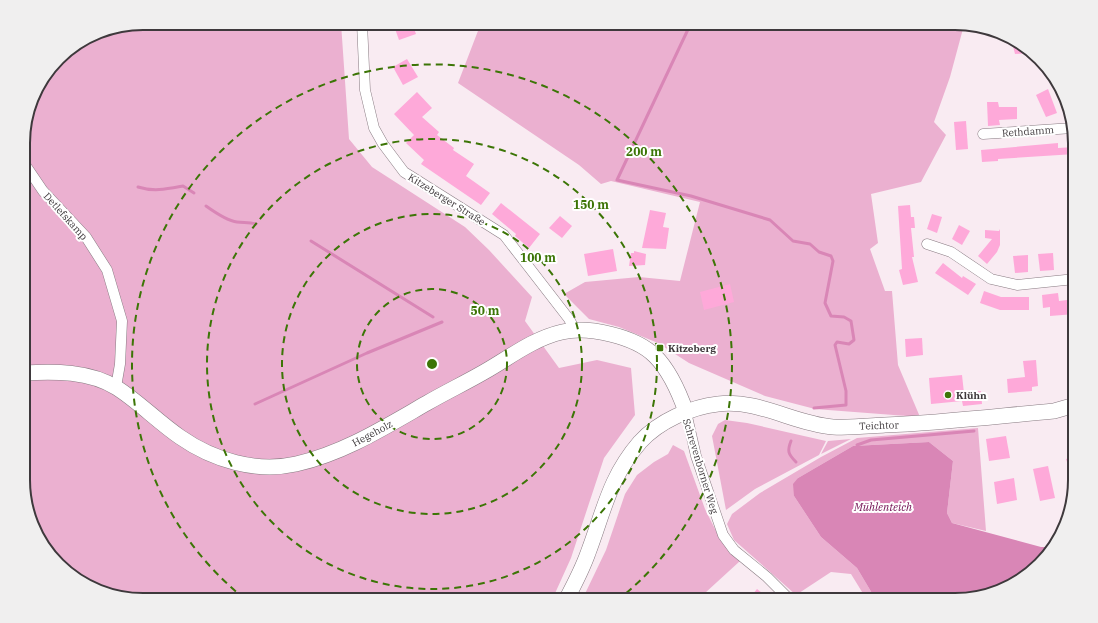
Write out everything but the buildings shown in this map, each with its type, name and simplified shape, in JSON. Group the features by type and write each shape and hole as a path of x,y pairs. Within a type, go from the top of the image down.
{"street":[{"name":"Kitzeberger Straße","path":"362,30 365,90 374,128 383,144 404,172 504,235 569,319 575,330"},
{"name":"Rethdamm","path":"983,134 1067,128"},
{"name":"Detlefskamp","path":"30,172 43,191 86,237 107,270 122,321 120,364 116,388"},
{"path":"927,244 951,252 991,279 1017,285 1068,280"},
{"name":"Hegeholz","path":"30,373 50,371 77,374 100,380 116,388 180,437 202,450 231,462 250,465 271,466 294,464 321,457 368,436 485,372 531,343 555,334 575,330 601,332 615,335 654,355 678,390 686,412"},
{"name":"Teichtor","path":"686,412 717,404 738,404 764,408 805,421 833,427 930,423 1054,411 1068,407"},
{"name":"Schrevenborner Weg","path":"569,593 588,554 611,486 628,457 652,431 663,423 686,412 696,456 723,535 734,550 767,577 783,593"}],"shaded area":[{"path":"135,30 341,30 349,139 372,167 465,227 489,250 532,297 525,321 559,368 597,360 631,368 635,415 604,458 571,558 555,593 143,593 113,589 86,578 68,565 49,543 42,530 34,510 30,480 31,128 34,113 42,93 58,68 68,58 86,45 106,36"},
{"path":"478,30 963,31 950,77 934,122 946,135 921,182 871,194 878,243 870,249 885,291 892,291 898,365 920,417 815,409 765,396 689,363 658,343 619,327 589,319 564,294 585,282 639,277 680,281 700,202 611,181 601,184 579,165 458,83"},
{"path":"725,420 747,423 826,441 819,455 755,489 726,510 712,436 718,424"},
{"path":"978,428 986,531 952,523 947,513 953,461 929,442 853,446 798,478 794,496 821,537 857,568 872,593 863,593 851,574 831,572 799,593 794,593 734,540 727,524 732,514 760,493 821,457 857,438"},
{"path":"851,439 821,454 828,441"},
{"path":"673,445 684,451 705,509 717,533 740,561 705,593 585,593 606,550 625,494 637,475 654,462 668,454"}],"water":[{"name":"Mühlenteich","path":"929,442 953,461 947,513 952,523 1041,547 1046,547 1024,570 1012,578 992,587 977,591 963,593 872,593 857,568 821,537 794,496 793,484 798,478 853,446"}],"waterway":[{"path":"688,30 617,180 691,196 770,220 793,241 810,244 819,252 831,256 833,261 825,303 831,316 844,317 851,321 854,340 849,344 837,342 835,345 846,391 846,405 814,408"},
{"path":"138,187 155,190 183,186 194,193"},
{"path":"206,206 229,220 256,224"},
{"path":"311,241 433,317"},
{"path":"255,404 367,353 442,322"},
{"path":"857,445 871,440 974,431"},
{"path":"791,441 789,452 791,457 796,462"}],"place":[{"name":"Kitzeberg","path":"660,348"},
{"name":"Klühn","path":"948,395"}]}
